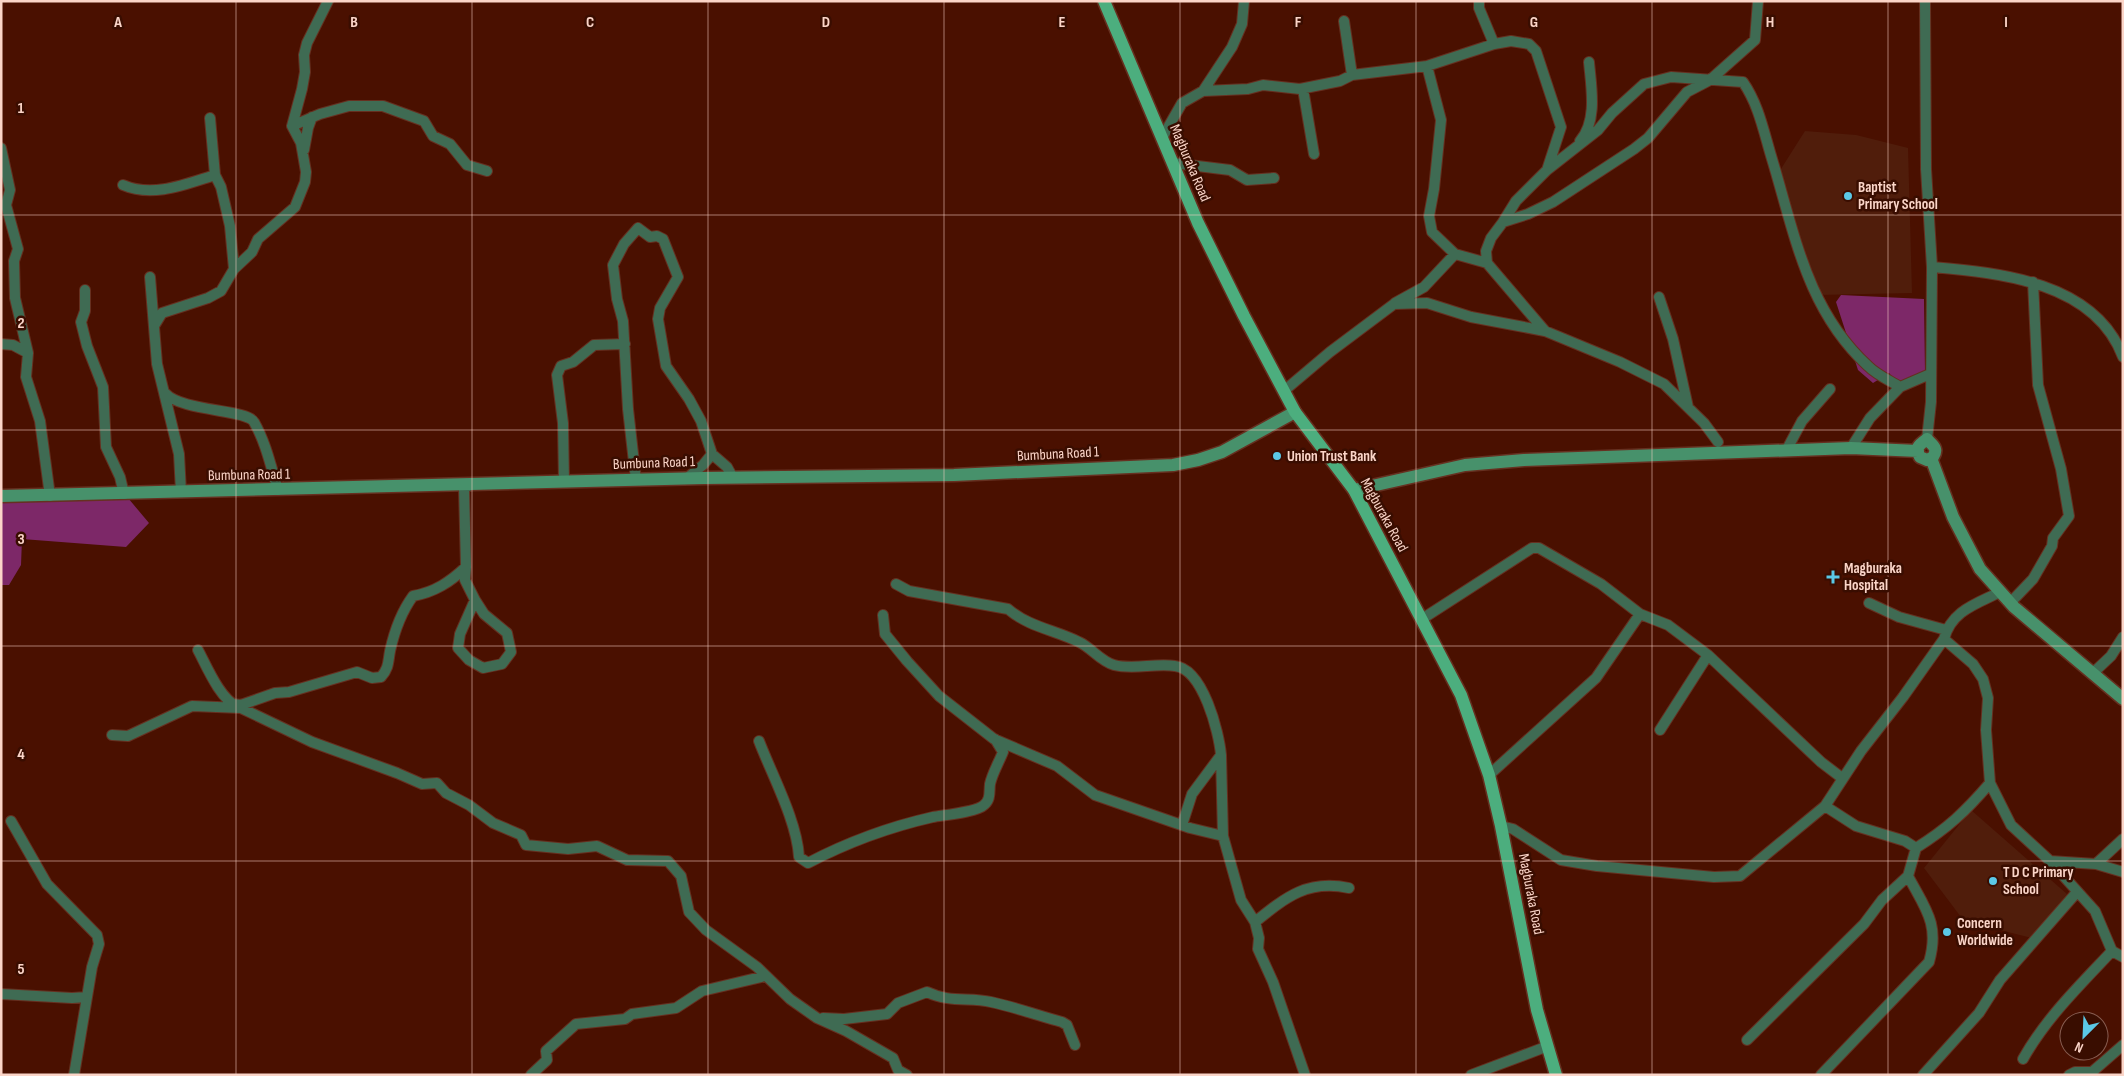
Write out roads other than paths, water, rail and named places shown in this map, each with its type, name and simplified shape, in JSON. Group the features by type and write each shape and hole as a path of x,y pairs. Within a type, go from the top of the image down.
{"main road":[{"name":"Magburaka Road","path":"1104,1 1198,222 1244,316 1295,412 1354,490 1461,695 1489,775 1538,1010 1556,1075"},
{"name":"Bumbuna Road 1","path":"1,496 636,480 954,475 1172,465 1198,460 1222,452 1295,412"},
{"path":"1927,439 1935,448 1935,454 1931,458 1923,459 1918,452 1919,445 1927,439"},
{"path":"1354,490 1465,465 1524,460 1851,448 1918,452"},
{"path":"1931,458 1953,517 1980,568 2010,603 2123,699"}],"street":[{"path":"154,326 162,314 208,298 221,291 234,270 252,252 258,239 295,207 305,182 306,160 304,151 292,126 302,89 305,72 304,55 307,43 328,1"},
{"path":"1203,91 1237,37 1244,12 1244,1"},
{"path":"1479,1 1479,8 1494,44"},
{"path":"1503,222 1528,214 1553,202 1613,164 1648,138 1687,92 1710,80 1755,40 1758,1"},
{"path":"1925,1 1926,169 1932,267 1927,439"},
{"path":"1344,21 1352,75"},
{"path":"1162,138 1182,102 1203,91 1248,89 1263,85 1303,89 1340,81 1352,75 1426,66 1494,44 1512,41 1529,44 1536,51 1561,127 1547,170"},
{"path":"1575,147 1584,136 1591,114 1589,62"},
{"path":"1426,66 1441,120 1434,189 1429,216 1432,232 1455,254 1487,263 1545,331"},
{"path":"1487,263 1486,251 1490,238 1516,201 1547,170 1598,130 1612,113 1644,84 1671,77 1743,82 1754,98 1782,189 1800,259 1824,312 1843,341 1863,361 1900,387"},
{"path":"1303,89 1314,154"},
{"path":"292,126 312,117 349,106 383,106 424,121 433,136 450,144 467,165 487,171"},
{"path":"304,151 312,117"},
{"path":"210,118 215,175 221,186 230,226 234,270"},
{"path":"1,148 10,190 6,205 18,249 14,261 15,298 28,352 26,377 40,421 50,496"},
{"path":"1173,163 1230,170 1247,180 1274,178"},
{"path":"123,185 133,190 149,191 174,188 215,175"},
{"path":"636,480 628,408 623,321 617,299 613,265 624,244 638,228 650,237 657,236 663,239 678,277 660,308 658,319 666,366 689,399 701,422 712,454 727,467 733,478"},
{"path":"1285,390 1330,352 1394,304 1424,287 1455,254"},
{"path":"1932,267 1989,274 2032,282 2084,306 2103,324 2118,344 2123,357"},
{"path":"150,277 158,364 179,454 181,492"},
{"path":"2010,603 2033,579 2052,546 2053,538 2069,516 2061,469 2038,385 2032,282"},
{"path":"85,290 85,311 81,322 87,346 103,387 106,447 117,470 124,494"},
{"path":"1659,297 1673,339 1688,406"},
{"path":"1394,304 1427,303 1471,317 1545,331 1606,355 1664,384 1704,423 1718,442"},
{"path":"1,344 13,345 28,352"},
{"path":"564,482 563,423 558,370 561,366 573,362 594,345 625,344"},
{"path":"1851,448 1870,418 1900,387 1930,374"},
{"path":"1664,384 1682,375"},
{"path":"1786,451 1802,421 1830,388"},
{"path":"165,393 180,403 242,415 254,421 255,428 266,446 278,490"},
{"path":"686,479 703,465 712,454"},
{"path":"471,485 464,488 467,542 465,580 474,600 484,614 507,633 511,652 502,664 483,668 469,660 458,648 460,634 474,600"},
{"path":"1422,619 1532,548 1548,551 1601,584 1640,614 1668,625 1708,655 1821,762 1842,778"},
{"path":"112,735 128,736 192,706 237,706 275,693 289,692 357,672 372,678 381,677 388,669 390,650 404,608 413,596 426,594 445,585 466,567"},
{"path":"896,584 909,592 1008,608 1019,618 1081,642 1103,660 1114,665 1178,666 1196,680 1215,721 1221,755 1223,836 1241,900 1255,922 1259,938 1258,949 1272,982 1305,1075"},
{"path":"1501,826 1513,829 1561,860 1597,866 1714,877 1740,876 1825,806 1842,778 1959,612 2000,592"},
{"path":"1869,603 1899,617 1945,634 1973,664 1983,679 1988,698 1986,730 1990,784 2011,825 2050,861 2095,911 2112,951 2123,957"},
{"path":"1489,775 1596,678 1640,614"},
{"path":"882,615 885,634 907,661 939,696 994,739 1057,766 1095,795 1182,826 1223,836"},
{"path":"2093,673 2111,656 2123,637"},
{"path":"198,650 209,672 237,706 312,742 397,772 422,784 437,783 446,793 469,805 494,823 521,835 526,845 568,849 597,846 627,860 668,860 681,876 689,912 706,930 765,976 790,999 817,1018 846,1031 893,1058 898,1070 907,1075"},
{"path":"1660,730 1708,655"},
{"path":"994,739 1003,752"},
{"path":"759,741 798,843 799,857 808,863 842,846 892,826 980,808 991,794 990,784 1003,752"},
{"path":"1003,752 1020,750"},
{"path":"1182,826 1192,794 1221,755"},
{"path":"1747,1040 1864,924 1882,900 1908,876 1916,848 1945,830 1965,813 1990,784"},
{"path":"1825,806 1856,826 1904,841 1916,848"},
{"path":"11,822 47,884 97,935 100,944 92,967 74,1075"},
{"path":"2096,864 2123,839"},
{"path":"2050,861 2096,864 2123,872"},
{"path":"1821,1075 1930,962 1934,945 1932,921 1908,876"},
{"path":"1255,922 1300,889 1333,885 1348,888"},
{"path":"1923,1075 1979,1013 2000,980 2077,892"},
{"path":"2023,1059 2035,1039 2061,1005 2112,951"},
{"path":"531,1075 547,1060 546,1051 576,1024 625,1019 632,1014 676,1008 702,991 765,976"},
{"path":"817,1018 844,1019 887,1014 898,1003 927,992 957,1000 990,1001 1062,1022 1067,1025 1075,1045"},
{"path":"1,994 72,998 88,996"},
{"path":"2069,1075 2075,1072 2092,1072 2123,1045"},
{"path":"1471,1075 1548,1046"}],"place":[{"name":"Baptist Primary School","path":"1848,196"},
{"name":"Union Trust Bank","path":"1277,456"},
{"name":"Magburaka Hospital","path":"1833,577"},
{"name":"T D C Primary School","path":"1993,881"},
{"name":"Concern Worldwide","path":"1947,932"}]}
